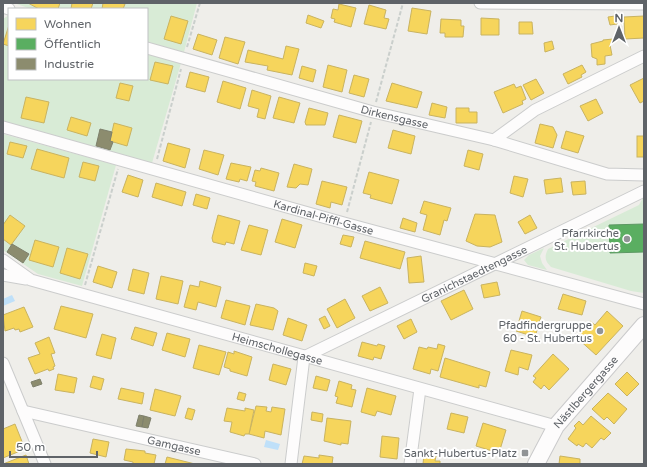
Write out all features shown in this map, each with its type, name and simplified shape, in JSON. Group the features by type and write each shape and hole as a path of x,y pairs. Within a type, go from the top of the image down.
{"street":[{"path":"480,3 644,4"},
{"name":"Dirkensgasse","path":"148,48 373,112 494,140 608,174 644,175"},
{"path":"494,140 534,110 644,56"},
{"name":"Kardinal-Piffl-Gasse","path":"3,127 120,161 644,304"},
{"name":"Granichstaedtengasse","path":"304,357 644,191"},
{"name":"Heimschollegasse","path":"3,260 31,280 556,426"},
{"path":"3,274 31,280"},
{"name":"Nästlbergergasse","path":"536,464 556,426 644,325"},
{"path":"291,464 304,357"},
{"path":"3,363 45,464"},
{"path":"410,464 420,389"},
{"name":"Gamgasse","path":"23,411 255,464"}],"path":[{"path":"154,170 200,3"},
{"path":"82,295 120,161"}],"green space":[{"path":"14,3 197,3 184,52 148,42 148,8 28,8"},
{"path":"8,16 8,80 148,80 148,54 181,63 152,163 3,122 3,19"},
{"path":"3,134 116,165 82,286 38,274 3,250"},
{"path":"644,196 644,293 631,291 551,267 547,263 546,254 548,249 639,205"},
{"path":"544,248 540,256 542,263 547,270 528,265 524,260 529,255"}],"water":[{"path":"12,295 15,301 3,306 3,299"},
{"path":"266,440 280,444 278,450 264,447"}],"building: Wohnen":[{"path":"28,3 60,3 58,8 37,8"},
{"path":"72,3 93,3 91,8 71,8"},
{"path":"103,3 125,4 123,8 102,8"},
{"path":"339,4 356,8 351,27 334,22 335,19 331,18 333,9 338,10"},
{"path":"369,5 386,10 384,18 389,19 386,29 364,24"},
{"path":"412,8 431,11 427,34 408,31"},
{"path":"308,15 324,21 321,28 306,23"},
{"path":"171,16 188,21 181,44 164,39"},
{"path":"615,16 617,24 610,25 608,17"},
{"path":"644,16 644,38 625,39 624,17"},
{"path":"481,18 499,19 499,35 481,35"},
{"path":"441,19 461,20 461,26 464,26 463,37 445,37 445,33 440,33"},
{"path":"519,22 532,22 533,34 519,34"},
{"path":"8,28 8,46 3,44"},
{"path":"198,34 217,40 212,55 193,49"},
{"path":"225,37 245,42 238,64 219,58"},
{"path":"613,39 610,45 612,55 605,56 605,64 597,65 597,59 592,57 591,44 603,40"},
{"path":"552,41 554,49 545,52 544,43"},
{"path":"286,46 299,49 292,75 267,70 268,66 245,62 248,50 283,59"},
{"path":"155,62 173,66 168,84 150,80"},
{"path":"328,65 347,70 342,92 323,87"},
{"path":"582,65 586,72 581,75 582,77 568,84 563,74"},
{"path":"302,66 316,70 313,82 299,78"},
{"path":"190,72 209,77 205,92 186,87"},
{"path":"354,75 369,79 364,97 349,93"},
{"path":"644,78 644,101 640,103 630,85"},
{"path":"536,79 544,93 531,100 523,85"},
{"path":"223,81 246,88 240,109 217,102"},
{"path":"120,83 133,86 129,101 116,98"},
{"path":"392,83 422,92 417,108 386,101"},
{"path":"514,84 516,88 521,86 526,99 522,101 523,104 503,113 494,92"},
{"path":"252,90 271,96 265,119 257,117 259,109 248,106"},
{"path":"26,97 49,102 44,123 21,118"},
{"path":"279,97 300,103 294,123 273,118"},
{"path":"596,99 603,113 588,121 580,106"},
{"path":"432,103 447,107 445,118 429,115"},
{"path":"309,108 328,113 325,125 306,125 305,122"},
{"path":"456,108 469,108 469,112 477,112 477,123 456,123"},
{"path":"339,115 362,121 356,143 333,137"},
{"path":"71,117 91,123 87,136 67,130"},
{"path":"114,123 132,128 127,146 110,141"},
{"path":"540,124 553,127 557,135 553,148 535,143"},
{"path":"393,130 415,136 411,154 388,148"},
{"path":"566,131 584,136 578,153 561,148"},
{"path":"637,136 644,136 644,157 637,157"},
{"path":"10,142 27,146 23,158 7,154"},
{"path":"168,143 190,149 185,168 163,161"},
{"path":"37,149 69,158 64,178 31,169"},
{"path":"204,150 224,155 218,175 199,169"},
{"path":"468,150 483,154 479,170 464,166"},
{"path":"83,162 99,166 95,181 79,177"},
{"path":"231,163 251,167 247,181 240,179 239,182 226,179"},
{"path":"294,164 312,169 308,185 300,184 296,188 287,187"},
{"path":"261,168 279,173 274,191 255,186 256,182 252,181 255,170 260,171"},
{"path":"369,172 399,180 392,204 370,198 371,195 363,193"},
{"path":"128,175 143,180 138,197 122,192"},
{"path":"514,176 528,179 523,197 510,193"},
{"path":"561,178 563,192 546,194 544,180"},
{"path":"322,181 347,187 342,205 331,202 330,208 316,204"},
{"path":"585,181 586,194 573,195 571,182"},
{"path":"156,183 186,192 182,206 152,197"},
{"path":"196,194 210,198 207,209 193,205"},
{"path":"424,201 451,208 447,221 444,220 440,235 423,230 427,215 420,213"},
{"path":"475,214 495,215 502,242 490,247 477,246 466,241"},
{"path":"10,215 25,226 11,245 3,239 3,225"},
{"path":"218,215 240,221 234,244 226,242 225,245 213,242 212,238"},
{"path":"530,215 537,228 525,234 518,222"},
{"path":"403,218 417,223 415,232 400,228"},
{"path":"282,219 302,225 295,248 275,242"},
{"path":"249,225 268,230 261,255 241,250"},
{"path":"343,235 354,237 351,247 340,244"},
{"path":"35,240 59,247 53,267 29,260"},
{"path":"365,241 405,252 400,269 360,258"},
{"path":"67,248 88,254 80,279 60,273"},
{"path":"421,256 424,282 409,283 407,258"},
{"path":"305,263 317,266 314,276 303,273"},
{"path":"98,266 117,272 112,288 93,282"},
{"path":"133,269 149,273 144,294 128,290"},
{"path":"161,276 183,281 178,304 156,299"},
{"path":"200,281 221,287 216,307 198,302 196,310 184,307 190,285 199,287"},
{"path":"497,282 500,295 484,298 481,285"},
{"path":"380,287 388,303 370,311 362,296"},
{"path":"464,290 473,309 451,320 441,301"},
{"path":"563,294 586,301 582,315 558,309"},
{"path":"345,299 355,318 337,328 327,309"},
{"path":"226,300 250,306 245,325 221,318"},
{"path":"256,304 274,308 278,311 273,330 250,325"},
{"path":"61,306 93,314 86,338 54,329"},
{"path":"24,307 33,327 20,332 19,329 15,330 14,328 5,331 3,315"},
{"path":"522,311 541,317 535,337 516,331"},
{"name":"Pfadfindergruppe 60 - St. Hubertus","path":"607,311 623,326 596,355 576,337 590,321 595,325"},
{"path":"325,316 330,326 324,329 319,319"},
{"path":"288,318 307,325 302,341 283,335"},
{"path":"411,319 417,332 404,339 397,326"},
{"path":"135,327 157,333 153,346 131,339"},
{"path":"167,333 190,339 185,357 162,350"},
{"path":"102,334 116,338 111,359 96,355"},
{"path":"49,337 55,353 51,354 55,366 53,367 54,369 49,371 48,369 35,374 28,358 40,354 35,343"},
{"path":"362,342 377,346 378,344 385,346 381,359 374,357 373,360 358,356"},
{"path":"438,344 445,346 438,371 431,369 430,374 413,369 419,347 437,349"},
{"path":"199,345 226,352 219,375 193,368"},
{"path":"511,350 532,355 528,370 519,367 518,375 505,371"},
{"path":"234,351 252,357 247,376 230,371 230,369 224,367 228,352 234,354"},
{"path":"553,354 569,369 549,390 544,385 541,389 533,382 536,378 533,376"},
{"path":"445,358 490,372 486,387 479,385 479,388 440,377"},
{"path":"273,364 291,369 286,385 269,380"},
{"path":"627,372 639,384 627,396 615,384"},
{"path":"58,374 77,378 74,393 55,390"},
{"path":"93,376 104,379 101,390 90,387"},
{"path":"316,376 330,380 327,391 313,388"},
{"path":"339,381 352,385 351,389 356,390 352,407 336,403 338,397 335,396"},
{"path":"121,388 144,393 142,404 118,399"},
{"path":"367,388 396,396 391,415 377,411 375,416 361,412"},
{"path":"155,389 181,396 175,416 150,410"},
{"path":"239,392 246,394 244,401 237,399"},
{"path":"608,393 627,409 614,424 607,417 604,420 592,409"},
{"path":"256,406 267,407 266,411 271,412 272,407 285,409 281,435 265,431 264,438 249,434"},
{"path":"188,408 195,410 192,420 185,418"},
{"path":"227,408 245,411 245,408 254,410 249,434 245,434 244,436 230,432 232,422 224,421"},
{"path":"312,412 323,414 322,422 311,420"},
{"path":"451,413 468,417 464,433 447,429"},
{"path":"591,416 611,433 604,440 601,438 592,448 586,443 583,447 578,444 577,446 568,439 576,428 574,426 579,421 583,425"},
{"path":"327,418 351,421 348,444 341,443 341,445 324,441"},
{"path":"483,423 506,430 499,453 476,446"},
{"path":"15,424 25,449 3,458 3,429"},
{"path":"382,436 399,438 397,459 380,457"},
{"path":"93,439 109,442 106,457 90,453"},
{"path":"126,449 145,451 145,453 156,455 154,464 133,464 133,462 124,460"},
{"path":"424,454 436,456 435,461 440,461 440,464 423,464"},
{"path":"26,455 29,464 3,464"},
{"path":"319,455 333,457 332,464 302,464 304,456 319,458"},
{"path":"560,456 580,459 580,464 559,464"},
{"path":"167,457 195,464 165,464"}],"building: Öffentlich":[{"name":"Pfarrkirche St. Hubertus","path":"644,224 644,252 610,253 609,225"}],"building: Industrie":[{"path":"100,129 112,132 110,141 113,142 110,150 96,146"},
{"path":"12,244 29,254 23,263 7,252"},
{"path":"40,379 42,384 33,387 31,382"},
{"path":"139,415 144,416 142,427 136,426"},
{"path":"144,416 151,418 148,428 142,427"}],"place":[{"name":"Pfarrkirche St. Hubertus","path":"627,239"},
{"name":"Pfadfindergruppe 60 - St. Hubertus","path":"600,331"},
{"name":"Sankt-Hubertus-Platz","path":"525,453"}]}
